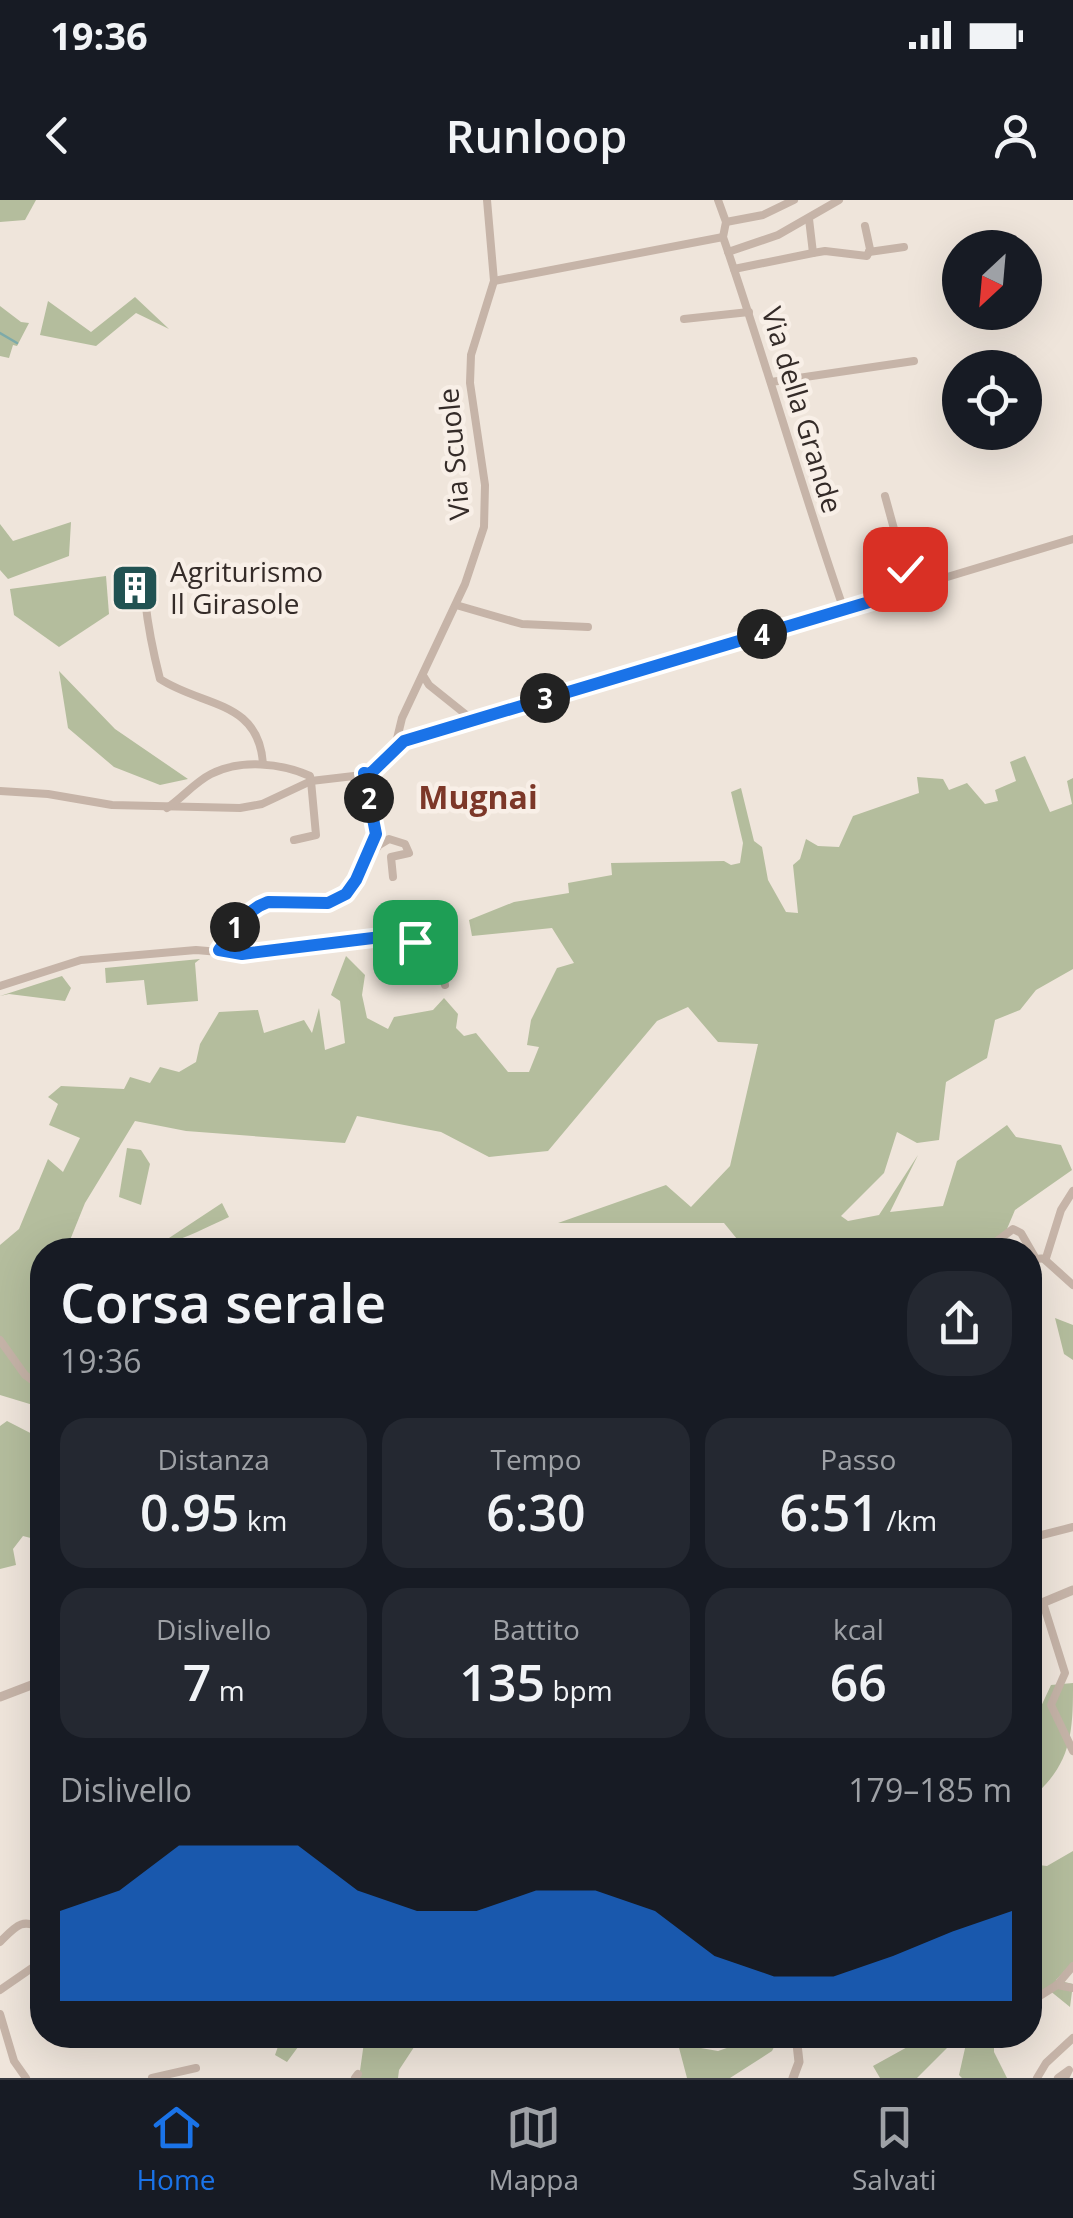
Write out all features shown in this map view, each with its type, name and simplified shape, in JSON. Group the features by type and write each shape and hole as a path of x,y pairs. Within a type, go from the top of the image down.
{"street":[{"name":"Via Scuole","path":"394,750 402,718 456,605 484,527 485,485 470,383 470,355 494,281 487,200"},
{"path":"718,200 726,222 763,215 794,200"},
{"path":"728,252 778,235 838,200"},
{"path":"809,219 813,253"},
{"name":"Via della Grande","path":"726,222 723,237 844,610"},
{"path":"734,269 813,253 868,256 865,226"},
{"path":"494,281 723,237"},
{"path":"868,252 904,247"},
{"path":"684,319 749,312"},
{"path":"771,382 914,361"},
{"path":"884,496 905,569"},
{"path":"0,791 167,808 262,804 311,781 370,774 404,741 1073,539"},
{"path":"886,597 884,577 905,569 928,563 936,582"},
{"path":"145,599 148,634 160,679 242,717 257,732 263,764"},
{"path":"456,605 522,624 588,627"},
{"path":"424,677 474,721"},
{"path":"167,808 208,775 238,766 263,764 303,773 310,776 316,835 294,840"},
{"path":"219,950 242,918 268,902 328,903 346,894 376,834 364,773"},
{"path":"365,860 384,841 400,841 409,853 391,857 394,877"},
{"path":"0,986 81,960 219,950 242,954 381,937 415,942 451,937"},
{"path":"415,942 436,960 445,985"},
{"path":"1073,1191 1060,1210 1044,1258 1073,1285"},
{"path":"1002,1238 1013,1230 1023,1238"},
{"path":"0,1340 30,1379"},
{"path":"1042,1535 1073,1527"},
{"path":"1073,1590 1044,1603 1064,1673 1051,1705 1073,1750"},
{"path":"0,1697 30,1686"},
{"path":"0,1942 20,1923 30,1924"},
{"path":"1042,1994 1057,1985 1073,1966"},
{"path":"0,1990 30,1969"},
{"path":"1057,1985 1073,1988"},
{"path":"0,2014 14,2061 26,2078"},
{"path":"1036,2078 1073,2038"},
{"path":"794,2078 797,2048"},
{"path":"152,2078 196,2068"}],"green space":[{"path":"0,200 36,200 25,220 0,222"},
{"path":"135,297 169,329 136,313 96,346 40,335 48,301 91,332"},
{"path":"0,306 21,322 29,323 9,358 0,356"},
{"path":"71,522 69,556 8,579 0,570 0,524 13,541"},
{"path":"106,576 109,614 59,647 14,615 10,589"},
{"path":"59,671 115,729 188,779 160,785 114,767 68,728"},
{"path":"1025,756 1050,812 1072,804 1067,781 1073,778 1073,969 1036,990 1020,1010 995,1020 987,1058 946,1082 939,1140 917,1143 897,1132 884,1173 841,1216 848,1221 879,1215 918,1155 890,1212 943,1206 957,1161 1007,1125 1016,1137 1061,1145 1072,1170 1015,1210 1003,1238 736,1238 724,1223 558,1223 666,1185 691,1207 730,1166 758,1044 718,1042 688,1007 657,1021 548,1151 489,1157 441,1132 357,1116 345,1143 186,1131 135,1121 85,1203 71,1238 30,1238 30,1404 0,1395 0,1245 19,1229 48,1159 63,1172 80,1138 49,1125 58,1104 48,1097 61,1086 124,1089 130,1077 150,1083 160,1067 179,1072 196,1062 200,1044 219,1012 258,1010 264,1033 304,1020 312,1033 319,1008 325,1050 345,1043 340,1001 331,995 346,956 365,975 362,995 367,1018 388,1029 394,1017 433,1010 444,998 458,1014 456,1028 464,1036 476,1033 508,1072 529,1072 539,1047 527,1045 531,1020 557,968 574,963 552,928 472,936 469,920 514,902 569,893 568,883 612,875 611,863 740,863 743,843 731,792 741,788 754,841 762,847 768,880 786,912 798,913 793,865 800,859 806,839 818,846 839,847 853,816 919,793 917,777 943,779 949,790 967,783 985,804 998,801 995,790 1016,781 1010,762"},
{"path":"200,959 195,963 198,1001 147,1005 144,980 106,983 105,968"},
{"path":"62,976 71,988 65,1001 0,996"},
{"path":"127,1148 141,1150 150,1164 141,1205 119,1197"},
{"path":"222,1203 229,1217 182,1238 169,1238"},
{"path":"1055,1318 1073,1325 1073,1360 1064,1354"},
{"path":"7,1421 30,1433 30,1538 23,1536 13,1549 16,1565 0,1569 0,1426"},
{"path":"1073,1683 1072,1717 1062,1760 1042,1788 1042,1704 1051,1685"},
{"path":"1073,1851 1073,1962 1056,1980 1073,1984 1070,2007 1049,1990 1042,1993 1042,1865"},
{"path":"277,2048 297,2048 287,2062 275,2055"},
{"path":"363,2048 413,2048 398,2078 359,2078"},
{"path":"679,2048 774,2048 730,2078 687,2078"},
{"path":"906,2048 947,2048 917,2078 880,2078 873,2066"},
{"path":"965,2048 994,2048 1007,2078 962,2078 959,2075"}],"waterway":[{"path":"0,333 17,343"}],"place":[{"name":"Agriturismo Il Girasole","path":"135,588"}],"district":[{"name":"Mugnai","path":"478,798"}],"route":[{"path":"415,942 354,938 302,949 242,954 219,950 242,918 268,902 328,903 346,894 376,834 364,773 370,774 404,741 886,597 884,577 905,569"}]}
